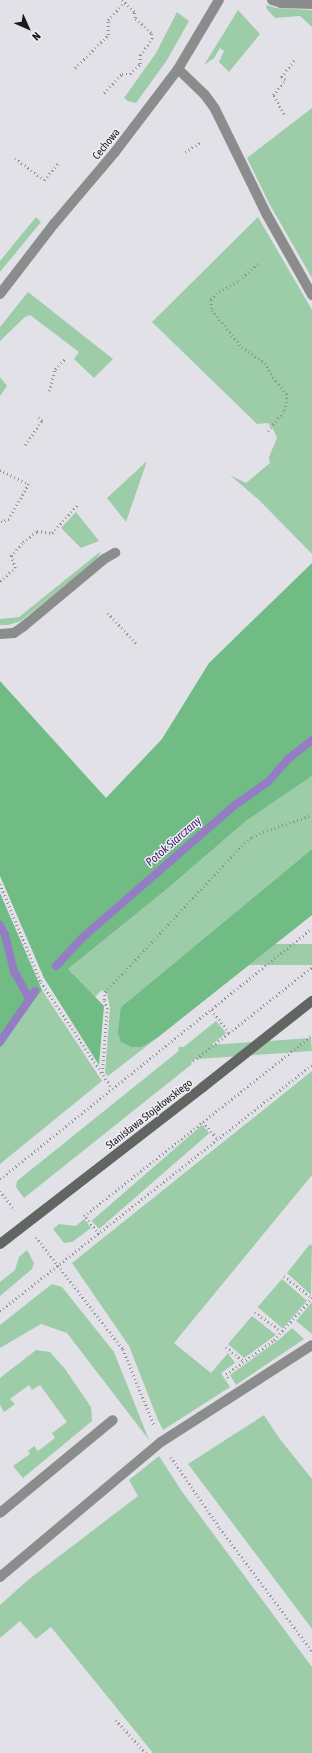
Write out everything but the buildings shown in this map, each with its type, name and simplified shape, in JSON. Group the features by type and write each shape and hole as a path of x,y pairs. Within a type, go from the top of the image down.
{"street":[{"name":"Cechowa","path":"0,294 54,224 119,146 178,69 219,0"},
{"path":"272,0 281,3 312,4"},
{"path":"178,69 205,95 215,109 266,215 312,295"},
{"path":"0,634 14,633 24,626 104,559 115,553"},
{"name":"Stanisława Stojałowskiego","path":"0,1244 203,1088 312,1001"},
{"path":"0,1577 160,1442 312,1345"},
{"path":"0,1512 113,1420"}],"path":[{"path":"104,93 122,74 130,74 140,64 140,55 152,39 150,33 135,18 134,12 122,0"},
{"path":"75,68 108,35 108,20 124,3"},
{"path":"284,114 273,95 285,80 282,77 295,60"},
{"path":"185,152 201,142"},
{"path":"15,158 44,180 59,162"},
{"path":"258,264 238,282 217,293 211,300 212,310 242,347 265,363 276,381 287,394 287,402 284,412 268,431"},
{"path":"49,391 55,369 65,359"},
{"path":"25,445 42,422 38,418"},
{"path":"0,470 29,484 9,520 2,522 0,521"},
{"path":"0,581 15,568 11,556 23,542 37,531 52,533 78,504"},
{"path":"108,613 136,643"},
{"path":"102,1073 107,1009 104,1000 105,992 244,843 263,832 312,815"},
{"path":"0,884 41,982 112,1088"},
{"path":"0,1179 312,928"},
{"path":"193,1061 312,967"},
{"path":"210,1009 229,1033"},
{"path":"99,1234 84,1216 312,1035"},
{"path":"0,1311 312,1066"},
{"path":"203,1122 218,1139"},
{"path":"0,1192 12,1207"},
{"path":"38,1240 123,1349 160,1442 312,1651"},
{"path":"237,1393 226,1374 274,1340 312,1298 284,1276"},
{"path":"255,1312 281,1331"},
{"path":"226,1347 243,1361"},
{"path":"116,1720 146,1753"}],"green space":[{"path":"267,5 276,8 312,10 312,27 300,16 275,18 266,8"},
{"path":"238,10 260,34 229,72 219,62 224,51 220,48 214,58 204,65"},
{"path":"177,12 189,21 167,60 136,103 128,101 124,98 156,53"},
{"path":"312,108 312,278 270,205 247,158"},
{"path":"36,217 41,222 0,272 0,261"},
{"path":"258,217 312,310 312,554 259,500 230,475 246,483 270,463 269,457 277,438 273,429 268,423 257,424 152,322"},
{"path":"28,292 113,359 94,378 74,359 79,352 30,315 25,317 0,341 0,327"},
{"path":"0,377 7,386 0,396"},
{"path":"147,461 126,522 107,498"},
{"path":"76,512 99,541 81,548 61,528"},
{"path":"101,551 97,559 21,621 8,625 0,625 0,619 19,617"},
{"path":"312,563 312,776 246,821 167,889 68,969 104,1006 99,1065 44,978 0,876 0,681 106,798 162,739 209,663"},
{"path":"312,776 312,849 121,1007 142,1047 157,1038 108,1076 105,1073 110,1008 107,994 102,990 95,997 68,969 167,889 246,821"},
{"path":"312,849 312,915 157,1038 142,1047 132,1047 121,1042 118,1033 121,1007"},
{"path":"0,893 42,990 0,1048"},
{"path":"195,944 312,944 312,965 195,965"},
{"path":"42,990 102,1081 0,1164 0,1048"},
{"path":"216,1021 226,1033 191,1062 192,1064 24,1198 16,1187 17,1181"},
{"path":"311,1038 312,1051 179,1060 178,1047"},
{"path":"312,1071 312,1175 174,1343 211,1373 228,1353 235,1363 221,1373 230,1387 163,1430 129,1346 72,1263"},
{"path":"202,1125 209,1133 99,1229 92,1221"},
{"path":"84,1219 91,1228 72,1242 64,1243 53,1229 59,1224 76,1226"},
{"path":"310,1244 312,1246 311,1295 287,1273"},
{"path":"27,1250 34,1263 32,1269 0,1296 0,1282 15,1270 19,1257"},
{"path":"282,1279 307,1301 283,1329 258,1307"},
{"path":"52,1284 62,1287 114,1352 149,1440 67,1333 41,1324 0,1348 0,1325"},
{"path":"312,1302 312,1334 296,1321"},
{"path":"252,1316 276,1335 244,1358 228,1344"},
{"path":"292,1328 304,1339 236,1385 230,1375 281,1338"},
{"path":"36,1350 50,1352 65,1369 91,1407 92,1421 23,1478 13,1466 30,1454 28,1451 34,1446 38,1451 55,1438 52,1433 67,1422 40,1385 32,1390 29,1385 10,1399 15,1404 4,1412 0,1405 0,1378"},
{"path":"264,1415 279,1438 312,1479 312,1629 188,1464"},
{"path":"159,1456 183,1493 312,1667 312,1753 153,1753 51,1627 36,1639 20,1621 0,1638 0,1605 28,1580 138,1496 129,1480"}],"waterway":[{"name":"Potok Siarczany","path":"56,966 82,938 235,805 268,782 288,759 312,740"},
{"path":"0,925 5,935 14,971 29,998"},
{"name":"Potok Siarczany","path":"0,1042 35,991"}]}
